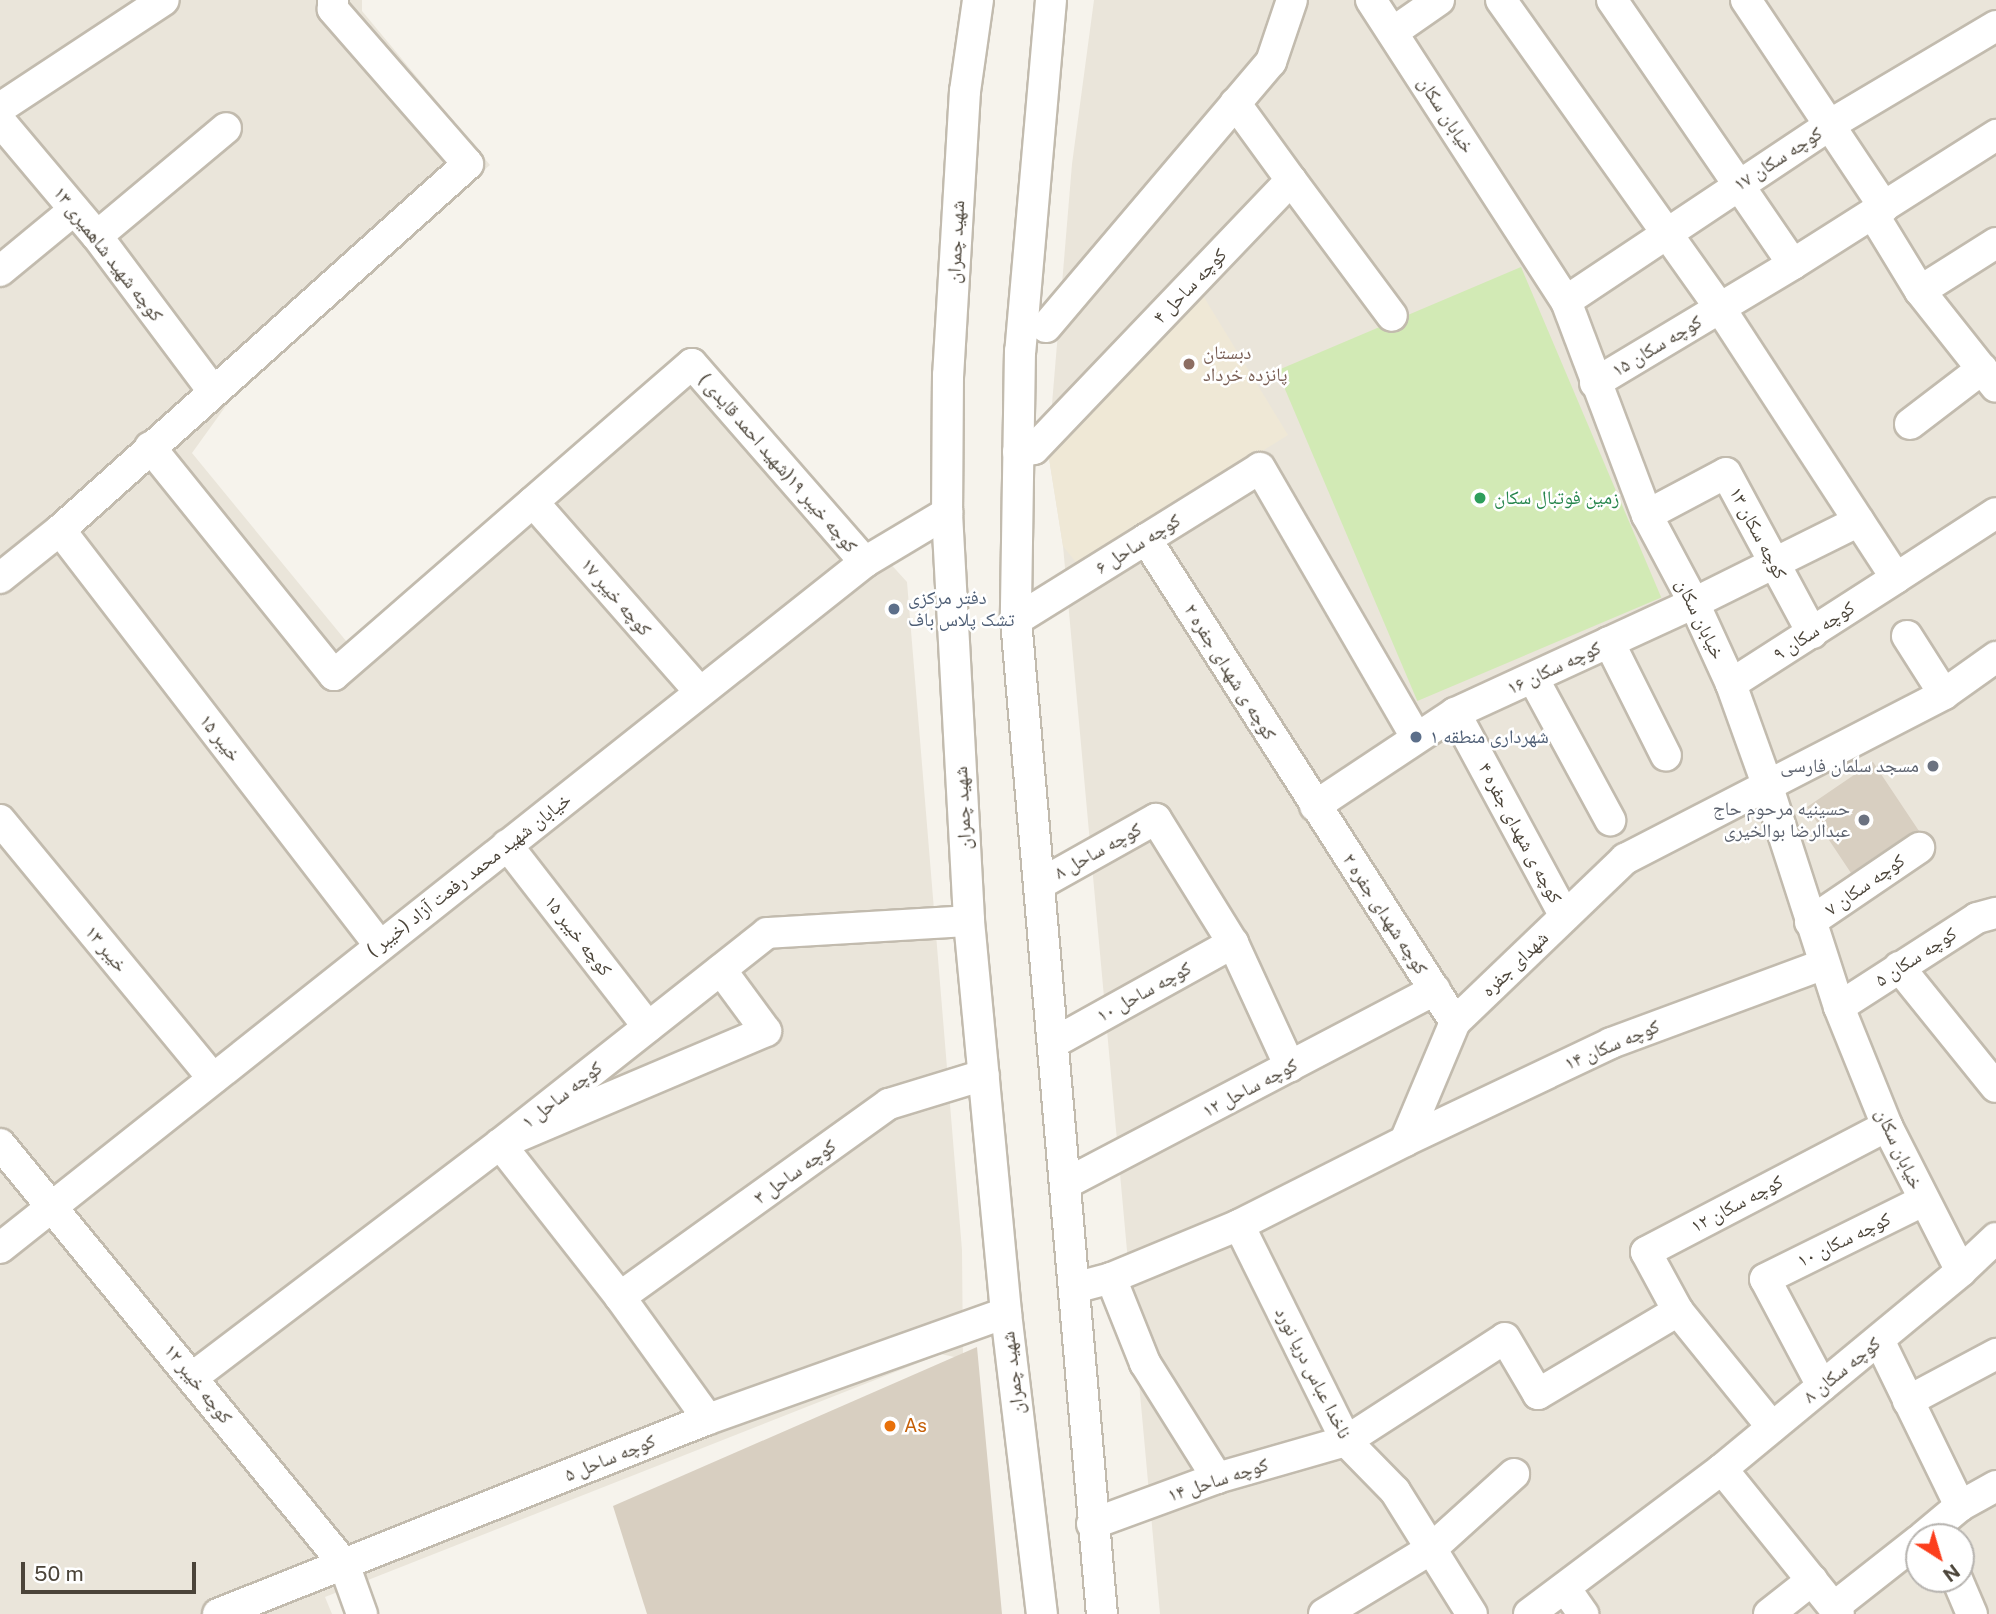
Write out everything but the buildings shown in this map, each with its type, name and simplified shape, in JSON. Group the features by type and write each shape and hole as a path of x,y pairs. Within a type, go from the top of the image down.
{"street":[{"path":"0,108 164,0"},
{"path":"0,578 60,530 212,390 468,164 333,9 333,0"},
{"name":"شهید چمران","path":"978,0 965,105 948,375 947,513 970,920 1006,1313 1042,1614"},
{"path":"1051,0 1020,351 1016,620 1055,1042 1092,1524 1102,1614"},
{"path":"1046,327 1271,62 1292,0"},
{"name":"خیابان سکان","path":"1371,0 1566,300 1595,383 1647,515 1694,603 1731,684 1768,784 1839,1007 1887,1126 1961,1271"},
{"path":"1393,33 1439,0"},
{"path":"1501,0 1720,308 1896,578"},
{"path":"1612,0 1794,264"},
{"path":"1746,0 1830,124 1920,291 1989,378 1910,425"},
{"name":"کوچه سکان ۱۷","path":"1566,300 1665,231 1830,124 1996,26"},
{"path":"1234,103 1392,316"},
{"name":"کوچه شهید شاهمیری ۱۳","path":"0,121 97,236 212,390"},
{"path":"97,236 226,128"},
{"name":"کوچه سکان ۱۵","path":"1595,383 1794,264 1996,135"},
{"name":"کوچه ساحل ۴","path":"1017,452 1034,449 1291,180"},
{"path":"0,271 74,210"},
{"path":"1920,291 1996,243"},
{"name":"کوچه خیبر ۱۹(شهید احمد قایدی )","path":"533,502 692,364 865,562"},
{"path":"150,447 334,675 533,502"},
{"name":"کوچه ساحل ۶","path":"1016,620 1260,468 1416,737"},
{"name":"کوچه سکان ۱۳","path":"1647,515 1726,473 1812,633"},
{"name":"کوچه خیبر ۱۷","path":"533,502 700,692"},
{"name":"( خیبر) خیابان شهید محمد رفعت آزاد","path":"0,1248 865,562 947,513"},
{"name":"کوچه سکان ۹","path":"1731,684 1996,513"},
{"name":"کوچه سکان ۱۶","path":"1315,806 1455,713 1694,603 1859,521"},
{"name":"خیبر ۱۵","path":"60,530 380,946"},
{"name":"کوچه ی شهدای جفره ۲","path":"1146,539 1315,806"},
{"path":"1907,636 1944,694"},
{"path":"1609,642 1666,756"},
{"name":"شهدای جفره","path":"1405,1141 1455,1022 1625,859 1944,694 1996,656"},
{"path":"1533,678 1611,820"},
{"name":"کوچه ی شهدای جفره ۴","path":"1455,713 1564,915"},
{"name":"کوچه شهدای جفره ۲","path":"1315,806 1455,1022"},
{"name":"کوچه ساحل ۸","path":"1040,884 1156,819 1233,943"},
{"name":"خیبر ۱۳","path":"0,820 213,1078"},
{"name":"کوچه خیبر ۱۵","path":"507,845 648,1027"},
{"name":"کوچه سکان ۷","path":"1810,922 1919,848"},
{"name":"کوچه سکان ۵","path":"1839,1007 1977,918 1996,913"},
{"name":"کوچه ساحل ۱","path":"193,1377 500,1144 767,933 970,920"},
{"path":"1233,943 1290,1067"},
{"name":"کوچه ساحل ۱۰","path":"1055,1042 1233,943"},
{"name":"کوچه سکان ۱۴","path":"1405,1141 1611,1043 1824,964"},
{"path":"1899,967 1996,1087"},
{"path":"708,1419 620,1297 500,1144 766,1031 721,970"},
{"name":"کوچه ساحل ۱۲","path":"1065,1184 1435,990"},
{"name":"کوچه ساحل ۳","path":"620,1297 889,1104 985,1075"},
{"name":"کوچه سکان ۱۲","path":"1678,1311 1646,1252 1887,1126"},
{"path":"1074,1288 1111,1278 1239,1226 1405,1141"},
{"name":"کوچه خیبر ۱۲","path":"0,1144 344,1564 362,1614"},
{"name":"کوچه سکان ۱۰","path":"1822,1385 1765,1279 1923,1201"},
{"name":"ناخدا عباس دریا نورد","path":"1239,1226 1346,1441 1395,1491 1472,1614"},
{"name":"کوچه سکان ۸","path":"1528,1614 1722,1469 1961,1271 1993,1248"},
{"path":"1111,1278 1144,1363 1217,1478"},
{"path":"1678,1311 1772,1427"},
{"name":"کوچه ساحل ۱۴","path":"1092,1524 1217,1478 1346,1441 1505,1338 1538,1394 1678,1311"},
{"name":"کوچه ساحل ۵","path":"218,1614 708,1419 1006,1313"},
{"path":"1879,1340 1960,1506"},
{"path":"1908,1401 1996,1354"},
{"path":"1722,1469 1836,1611 1905,1555"},
{"path":"1324,1614 1431,1549 1514,1474"},
{"path":"1942,1523 1960,1506 1996,1486"},
{"path":"1769,1614 1812,1580"},
{"path":"1565,1588 1583,1614"},
{"path":"1963,1593 1973,1614 1996,1601"}],"shaded area":[{"path":"0,0 362,0 362,11 490,165 239,381 228,403 192,453 351,647 694,347 907,582 962,1250 963,1359 941,1354 325,1597 332,1614 0,1614"},
{"path":"1094,0 1996,0 1996,1614 1160,1614 1063,546 1048,452 1072,164"},
{"name":"دبستان پانزده خرداد","path":"1202,294 1288,435 1078,565 1063,546 1048,452"}],"green space":[{"name":"زمین فوتبال سکان","path":"1521,267 1661,597 1417,701 1277,371"}],"place":[{"name":"دبستان پانزده خرداد","path":"1189,364"},
{"name":"زمین فوتبال سکان","path":"1480,498"},
{"name":"دفتر مرکزی تشک پلاس باف","path":"894,609"},
{"name":"شهرداری منطقه ١","path":"1416,737"},
{"name":"مسجد سلمان فارسی","path":"1933,766"},
{"name":"حسینیه مرحوم حاج عبدالرضا بوالخیری","path":"1864,820"},
{"name":"As","path":"890,1426"}]}
